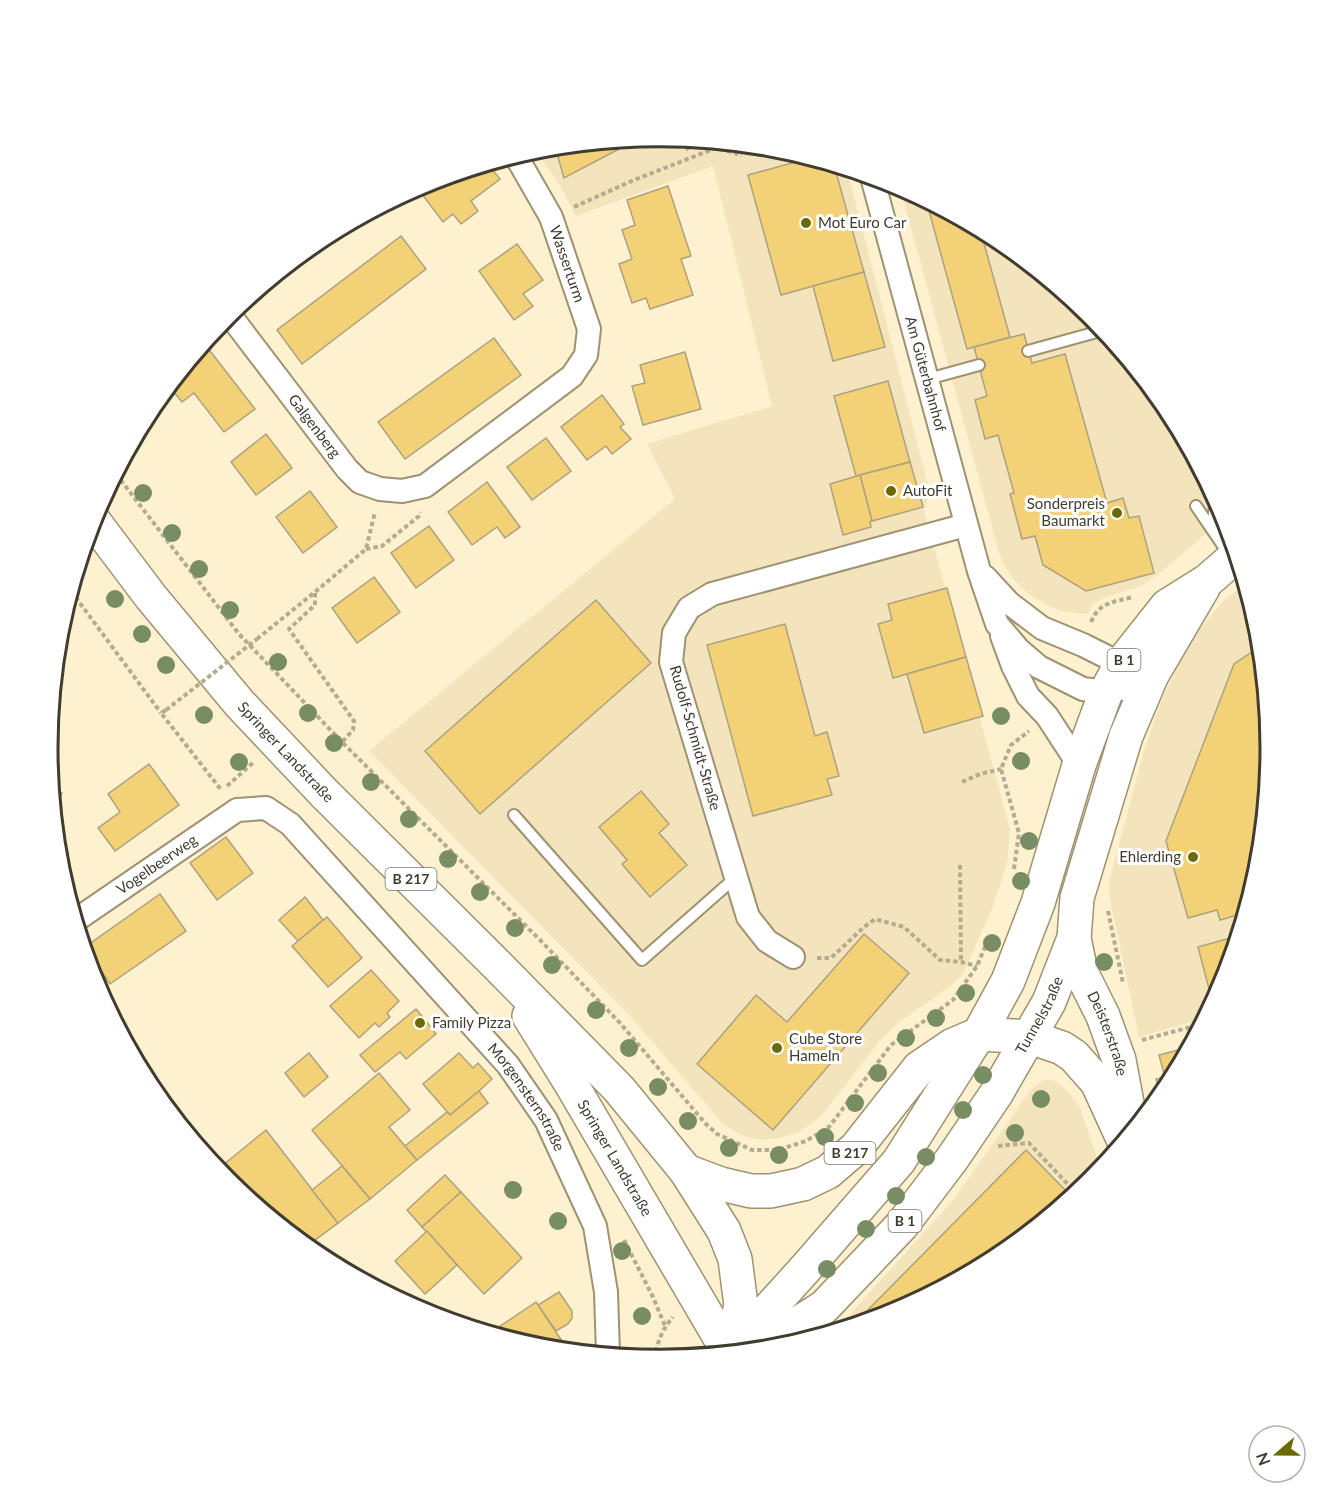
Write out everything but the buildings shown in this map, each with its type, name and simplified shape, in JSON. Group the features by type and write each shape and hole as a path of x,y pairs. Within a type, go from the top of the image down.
{"main road":[{"name":"Springer Landstraße","path":"100,529 151,597 240,704 324,793 619,1089 686,1171"},
{"name":"Tunnelstraße","path":"738,1344 899,1161 979,1034 1008,981 1038,903 1079,765 1126,680 1207,581 1231,560"},
{"name":"Tunnelstraße","path":"765,1339 788,1330 824,1307 902,1225 952,1159 996,1094 1030,1037 1049,1002 1074,938 1077,898 1126,736 1126,680"},
{"name":"Deisterstraße","path":"1074,938 1081,972 1104,1016 1119,1060 1130,1121"},
{"name":"Springer Landstraße","path":"498,966 570,1082 725,1345"},
{"name":"Deisterstraße","path":"979,1034 1030,1037 1062,1048 1074,1056 1097,1082 1120,1133"},
{"name":"B 217","path":"686,1171 721,1184 751,1191 771,1191 803,1184 828,1172 856,1148 919,1068 953,1045 979,1034"},
{"name":"B 217","path":"686,1171 724,1232 735,1259 741,1305 732,1345"}],"street":[{"name":"Wasserturm","path":"520,164 551,217 589,329 586,355 572,376"},
{"name":"Am Güterbahnhof","path":"875,188 979,571 1012,666 1028,696 1047,716 1079,765"},
{"name":"Galgenberg","path":"235,323 347,470 360,482 380,489 402,491 425,486 572,376"},
{"name":"Rudolf-Schmidt-Straße","path":"793,957 767,941 748,917 671,662 674,633 689,608 712,594 966,525"},
{"name":"Am Güterbahnhof","path":"979,571 1009,603 1042,628 1083,645 1126,680"},
{"name":"Am Güterbahnhof","path":"998,624 1019,650 1039,667 1083,689 1126,680"},
{"name":"Morgensternstraße","path":"237,810 266,808 290,824 508,1065 546,1120 595,1226 606,1292 608,1347"},
{"name":"Vogelbeerweg","path":"81,910 237,810"}],"lane":[{"path":"1028,351 1093,333"},
{"path":"928,379 979,365"},
{"path":"1196,506 1226,546"},
{"path":"1212,528 1214,515"},
{"path":"514,815 642,960 736,877"}],"path":[{"path":"551,217 634,180 712,149"},
{"path":"726,151 742,155"},
{"path":"121,480 239,634 342,742 542,941 620,1023 705,1123 717,1134 752,1150 778,1150 806,1141 829,1127 891,1045 953,1000 977,966 940,960 903,927 875,918 831,958 793,957"},
{"path":"161,713 257,639 366,549 382,546 419,516 425,486"},
{"path":"366,549 380,489"},
{"path":"315,592 315,605 289,629 354,721 353,730 342,742"},
{"path":"77,599 161,713 237,810"},
{"path":"222,791 260,757"},
{"path":"962,782 980,774 1001,769"},
{"path":"960,865 961,962"},
{"path":"1108,909 1123,984"},
{"path":"1115,1047 1192,1027"},
{"path":"994,1146 1029,1143 1070,1187"},
{"path":"656,1349 665,1326 695,1294"}],"shaded area":[{"path":"660,147 738,152 815,167 849,178 930,493 924,510 1010,830 1007,864 992,909 963,974 949,987 899,1022 880,1040 826,1110 814,1122 797,1133 779,1138 759,1140 741,1135 724,1125 630,1016 369,751 675,499 647,444 772,406 713,166 576,216 558,182 542,159 620,148"},
{"path":"903,199 925,209 993,248 1056,296 1084,323 1136,382 1159,414 1199,482 1217,524 1159,574 1141,586 1103,598 1093,604 1087,614 1060,611 1028,594 1013,579 998,549"},
{"path":"1239,589 1249,631 1259,709 1259,787 1249,865 1229,941 1195,1021 1139,1037 1110,899 1109,882 1144,751 1160,704 1198,631 1224,600"},
{"path":"1044,1080 1052,1080 1070,1094 1080,1107 1097,1159 1056,1200 993,1248 925,1287 845,1319 954,1199 1032,1088"}],"place":[{"name":"Mot Euro Car","path":"806,223"},
{"name":"AutoFit","path":"891,491"},
{"name":"Sonderpreis Baumarkt","path":"1117,513"},
{"name":"Ehlerding","path":"1193,857"},
{"name":"Family Pizza","path":"420,1023"},
{"name":"Cube Store Hameln","path":"777,1048"}]}
